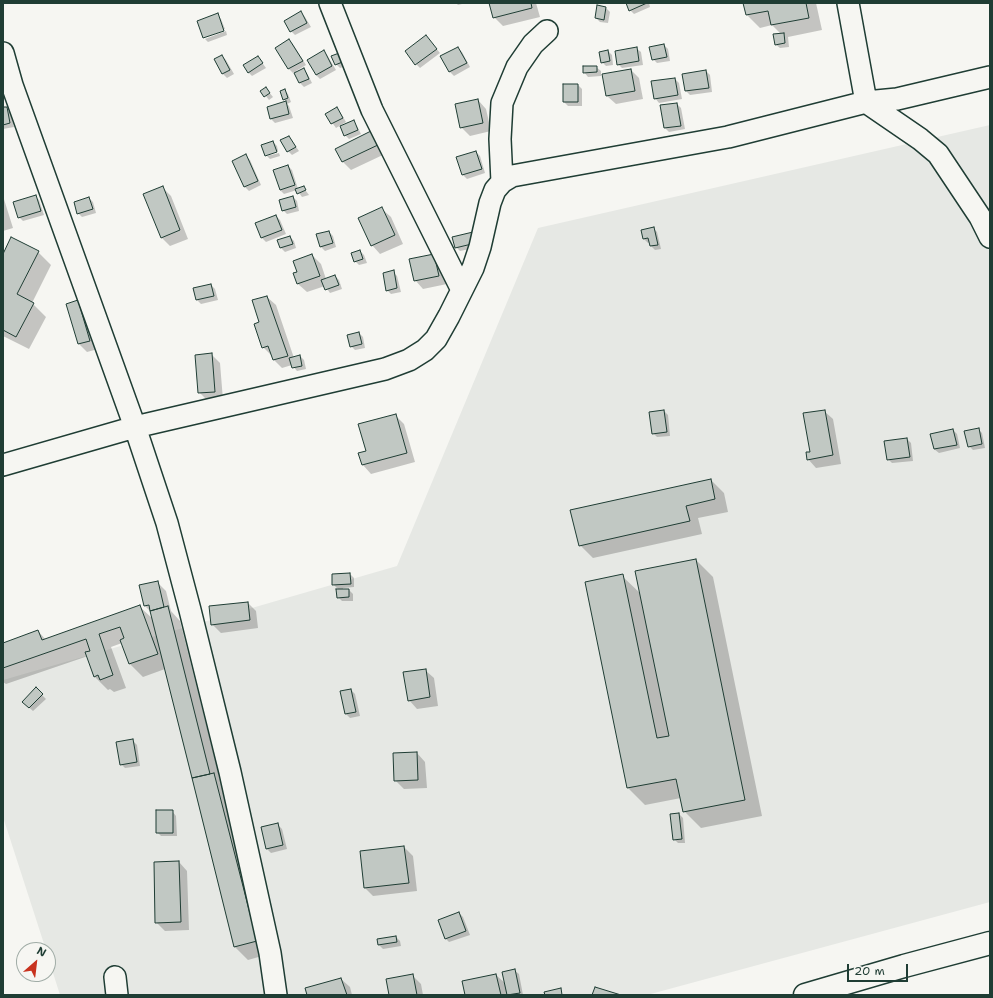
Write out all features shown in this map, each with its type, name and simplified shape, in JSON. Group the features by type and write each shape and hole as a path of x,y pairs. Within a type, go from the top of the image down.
{"main road":[{"path":"804,995 990,943"}],"street":[{"path":"330,3 372,110 462,290"},
{"path":"848,3 866,102 920,138 938,154 980,217 990,238"},
{"path":"502,182 500,139 502,103 517,67 533,44 547,31"},
{"path":"3,53 7,86 135,427 167,523 230,772 268,945 276,995"},
{"path":"3,465 135,427 385,369 409,360 425,350 436,339 473,268 480,247 490,203 495,190 502,182 512,176 728,137 866,102 897,99 990,77"}],"shaded area":[{"path":"990,125 990,902 647,995 60,995 56,982 56,942 43,942 3,817 3,680 397,566 538,228"}],"building":[{"path":"489,3 531,3 532,8 493,18"},
{"path":"626,3 647,3 629,11"},
{"path":"743,3 806,3 809,18 771,25 768,11 746,15"},
{"path":"597,5 606,7 604,20 595,18"},
{"path":"301,11 307,23 290,32 284,21"},
{"path":"218,13 224,31 203,38 197,21"},
{"path":"784,33 785,43 775,45 773,34"},
{"path":"426,35 437,49 415,65 405,51"},
{"path":"289,39 303,61 288,69 275,48"},
{"path":"664,44 667,57 652,60 649,47"},
{"path":"458,47 467,63 449,72 440,56"},
{"path":"637,47 639,61 617,65 615,51"},
{"path":"324,50 332,66 316,75 307,60"},
{"path":"608,50 610,61 601,63 599,52"},
{"path":"342,52 345,61 335,65 331,56"},
{"path":"222,55 230,70 222,74 214,59"},
{"path":"258,56 263,63 248,73 243,65"},
{"path":"583,66 597,66 597,72 583,73"},
{"path":"304,68 309,79 299,83 294,73"},
{"path":"631,69 635,91 606,96 602,74"},
{"path":"706,70 709,88 685,91 682,74"},
{"path":"675,78 678,95 654,99 651,81"},
{"path":"563,84 578,84 578,102 563,102"},
{"path":"266,87 270,93 264,97 260,91"},
{"path":"285,89 288,98 283,100 280,91"},
{"path":"478,99 483,123 460,128 455,104"},
{"path":"286,101 289,114 270,119 267,107"},
{"path":"677,103 681,126 664,128 660,105"},
{"path":"3,107 7,107 10,123 3,125"},
{"path":"337,107 343,118 331,124 325,114"},
{"path":"354,120 358,130 344,136 340,126"},
{"path":"373,130 380,144 342,162 335,149"},
{"path":"289,136 296,147 287,152 280,140"},
{"path":"273,141 277,152 265,156 261,145"},
{"path":"476,151 482,169 462,175 456,157"},
{"path":"246,154 258,181 244,187 232,161"},
{"path":"288,165 295,185 280,190 273,170"},
{"path":"163,186 180,230 161,238 143,194"},
{"path":"304,186 306,190 297,194 295,189"},
{"path":"36,195 41,211 18,218 13,202"},
{"path":"293,196 296,207 282,211 279,200"},
{"path":"89,197 93,209 77,214 74,202"},
{"path":"382,207 395,235 371,246 358,218"},
{"path":"276,215 282,230 261,238 255,223"},
{"path":"654,227 658,245 650,246 648,238 643,239 641,230"},
{"path":"329,231 333,243 320,247 316,234"},
{"path":"473,232 476,243 455,248 452,237"},
{"path":"290,236 293,244 280,248 277,240"},
{"path":"11,237 39,251 17,294 34,303 16,337 3,330 3,254"},
{"path":"360,250 363,259 354,262 351,253"},
{"path":"312,254 320,276 297,284 293,273 297,272 293,261"},
{"path":"434,254 439,276 414,281 409,259"},
{"path":"394,270 397,288 386,291 383,273"},
{"path":"335,275 339,285 325,290 321,280"},
{"path":"211,284 214,296 196,300 193,288"},
{"path":"267,296 288,356 273,360 268,346 262,348 254,324 259,322 252,300"},
{"path":"78,300 90,341 78,344 66,304"},
{"path":"359,332 362,344 350,347 347,335"},
{"path":"212,353 215,392 198,393 195,355"},
{"path":"300,355 302,366 292,368 289,358"},
{"path":"664,410 667,432 652,434 649,412"},
{"path":"825,410 833,455 807,460 806,452 810,452 803,413"},
{"path":"396,414 407,453 362,465 358,453 366,451 358,424"},
{"path":"979,428 982,444 968,447 964,431"},
{"path":"953,429 957,445 934,449 930,434"},
{"path":"907,438 910,457 887,460 884,441"},
{"path":"711,479 715,499 686,506 690,521 579,546 570,510"},
{"path":"696,559 745,800 683,812 676,779 627,788 585,582 623,574 657,738 669,736 635,571"},
{"path":"350,573 351,584 332,585 332,574"},
{"path":"158,581 164,607 150,611 149,605 144,606 139,585"},
{"path":"336,589 349,589 349,597 337,598"},
{"path":"248,602 250,620 211,625 209,606"},
{"path":"140,605 158,654 129,664 120,640 124,638 120,627 99,634 113,675 100,680 98,675 94,677 85,652 90,651 86,639 3,668 3,643 38,630 42,640"},
{"path":"168,606 210,774 192,778 150,611"},
{"path":"426,669 430,697 408,701 403,672"},
{"path":"36,687 43,694 29,708 22,702"},
{"path":"351,689 356,712 345,714 340,691"},
{"path":"133,739 137,762 120,765 116,742"},
{"path":"417,752 418,780 394,781 393,753"},
{"path":"214,773 257,941 234,947 192,778"},
{"path":"156,810 173,810 173,833 156,833"},
{"path":"679,813 682,839 673,840 670,814"},
{"path":"278,823 283,845 266,849 261,827"},
{"path":"404,846 409,883 364,888 360,851"},
{"path":"179,861 181,922 155,923 154,862"},
{"path":"459,912 466,931 445,939 438,920"},
{"path":"396,936 397,942 378,945 377,939"},
{"path":"515,969 520,993 507,995 502,972"},
{"path":"413,974 417,995 389,995 386,979"},
{"path":"496,974 501,995 465,995 462,981"},
{"path":"341,978 347,995 307,995 305,988"},
{"path":"595,987 621,995 592,995"},
{"path":"561,988 562,995 545,995 544,992"}]}
